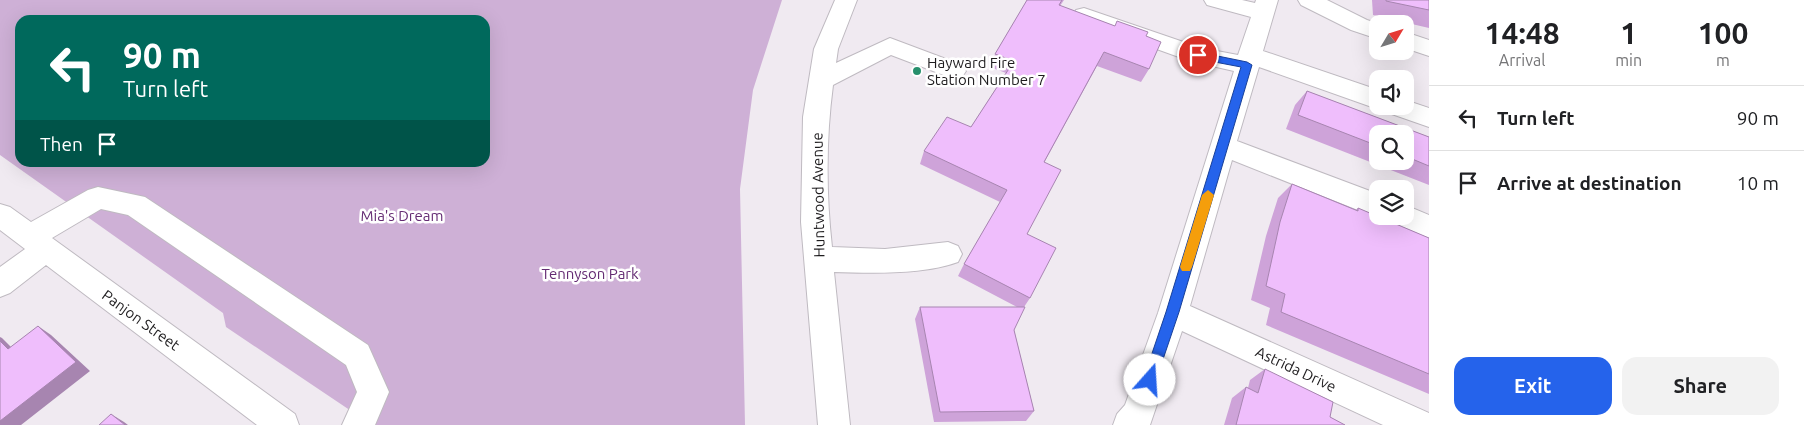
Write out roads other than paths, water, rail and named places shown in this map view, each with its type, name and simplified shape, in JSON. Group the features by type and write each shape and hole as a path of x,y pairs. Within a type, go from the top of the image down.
{"street":[{"name":"Huntwood Avenue","path":"834,425 815,222 816,117 826,49 846,0"},
{"path":"1130,425 1138,414 1173,312 1265,6 1215,0"},
{"path":"1309,0 1358,25 1369,28"},
{"path":"1084,15 1198,55 1249,60 1369,97"},
{"path":"1414,43 1429,48"},
{"path":"821,81 890,46 954,71"},
{"path":"1414,113 1429,118"},
{"path":"1223,146 1369,203"},
{"path":"0,284 37,243 98,198 135,205 357,355 373,392 358,425"},
{"name":"Panjon Street","path":"0,215 283,425"},
{"path":"1414,220 1429,226"},
{"path":"819,258 885,261 948,254"},
{"name":"Astrida Drive","path":"1173,312 1401,421"}],"place":[{"name":"Hayward Fire Station Number 7","path":"917,71"}],"park label":[{"name":"Mia's Dream","path":"402,215"},
{"name":"Tennyson Park","path":"590,273"}]}
